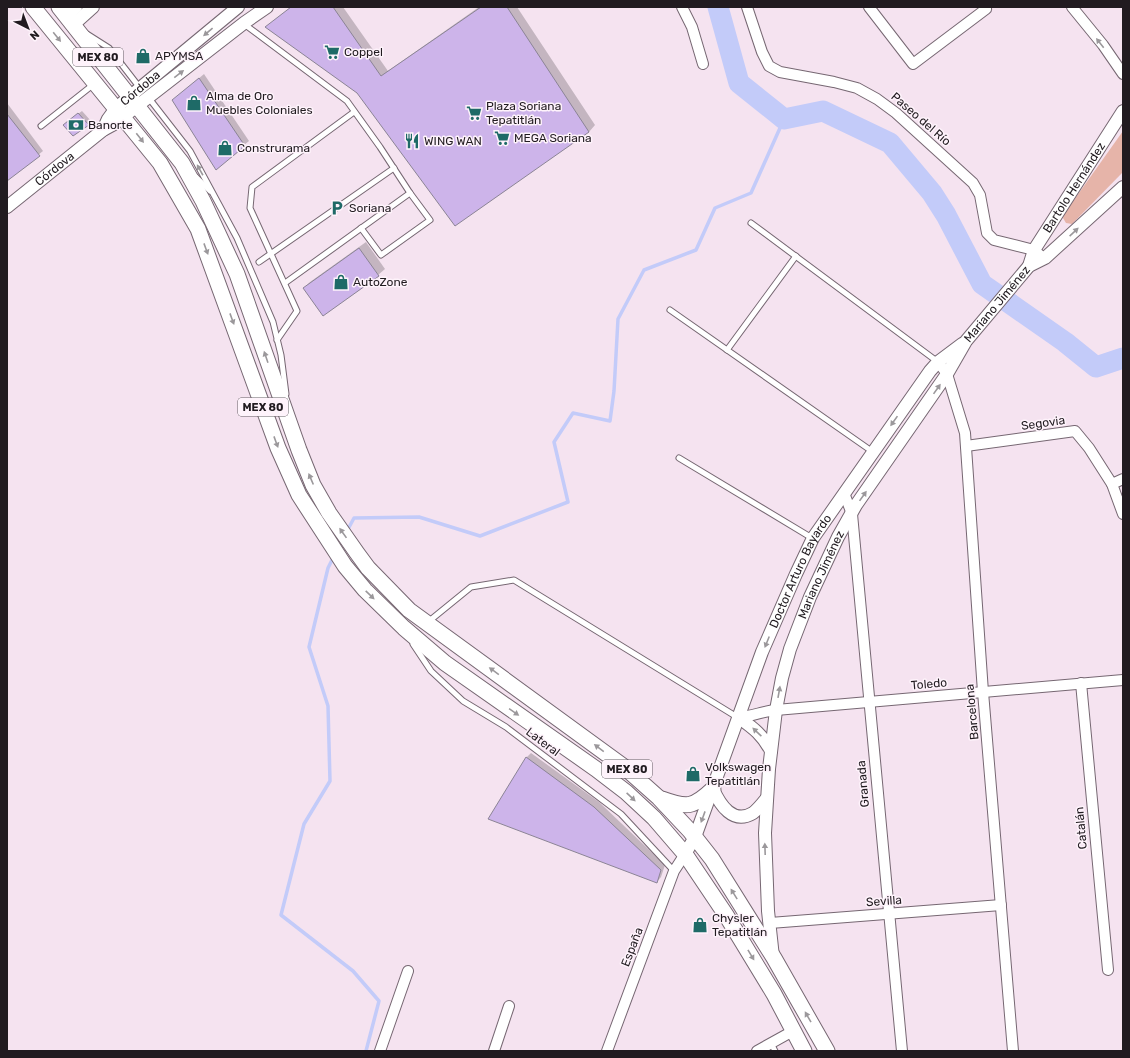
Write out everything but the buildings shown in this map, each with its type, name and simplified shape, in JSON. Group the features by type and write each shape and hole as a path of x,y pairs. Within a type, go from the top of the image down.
{"main road":[{"name":"MEX 80","path":"33,7 160,163 198,229 278,448 299,495 345,566 365,590 404,628 445,664 596,769 626,792 654,818 685,854 726,915 774,994 804,1051"},
{"name":"MEX 80","path":"68,14 139,97 182,163 203,201 237,274 289,423 313,484 329,514 357,553 368,568 410,610 623,766 660,798 695,837 712,859 774,958 827,1051"},
{"path":"660,798 678,804 693,804 702,800 712,789"}],"street":[{"path":"68,14 93,7"},
{"name":"Córdoba","path":"139,97 268,7"},
{"path":"682,7 692,27 703,64"},
{"name":"Paseo del Río","path":"747,7 762,52 769,66 780,72 857,88 877,99 896,113 973,183 980,195 986,233 990,237 994,240 1034,250 1045,258"},
{"path":"870,7 913,64 986,9 985,7"},
{"path":"1072,7 1103,45 1123,74"},
{"path":"234,8 244,23"},
{"name":"Córdoba","path":"120,113 234,8"},
{"name":"Bartolo Hernández","path":"1026,269 1034,250 1123,111"},
{"name":"Córdova","path":"7,207 103,130 108,119 120,113"},
{"name":"Mariano Jiménez","path":"774,958 770,923 765,833 770,751 776,710 782,678 790,649 800,622 838,538 852,514 948,374 966,341 1026,269 1045,258 1123,187"},
{"name":"Doctor Arturo Bayardo","path":"685,854 695,837 738,717 778,614 813,538 930,371 938,362 966,341"},
{"path":"938,362 948,374"},
{"name":"Barcelona","path":"948,374 965,433 1013,1051"},
{"name":"Segovia","path":"966,446 1075,431 1090,448 1112,484 1123,514"},
{"path":"1112,484 1123,479"},
{"name":"Granada","path":"844,492 852,514 868,702 902,1051"},
{"name":"Toledo","path":"738,717 746,717 776,710 1123,680"},
{"name":"Catalán","path":"1081,683 1108,970"},
{"path":"738,717 758,731 770,751"},
{"path":"712,789 724,809 737,816 746,816 753,813 766,799"},
{"name":"España","path":"607,1051 674,871 685,854"},
{"name":"Sevilla","path":"770,923 1001,904"},
{"path":"380,1051 408,971"},
{"path":"494,1051 509,1006"},
{"path":"757,1051 773,1047 793,1031"}],"lane":[{"path":"244,23 347,101 430,220 381,255 361,228"},
{"path":"41,126 95,84"},
{"path":"139,97 190,151 238,238 273,322 278,340 289,423"},
{"path":"278,340 297,311 272,253 250,208 252,187 354,112"},
{"path":"182,163 215,196"},
{"path":"259,262 394,168"},
{"path":"285,283 410,193"},
{"path":"751,223 938,362"},
{"path":"727,350 796,256"},
{"path":"670,310 873,452"},
{"path":"679,458 813,538"},
{"path":"427,623 471,587 514,580 738,717"},
{"name":"Lateral","path":"404,628 430,671 462,701 506,727 621,814 674,871"}],"shaded area":[{"path":"1123,131 1123,172 1072,224 1066,223 1063,218 1064,214"}],"waterway":[{"path":"718,7 739,83 784,119 823,111 890,143 932,193 946,215 982,284 1065,342 1096,367 1123,358"},
{"path":"347,531 354,518 419,517 480,536 568,502 554,442 573,413 610,421 614,391 618,319 644,270 696,250 715,208 751,193 784,119"},
{"path":"334,556 328,568 309,647 328,706 330,781 304,824 281,915 353,971 379,1001 366,1051"}],"place":[{"name":"Coppel","path":"332,52"},
{"name":"APYMSA","path":"143,56"},
{"name":"Alma de Oro Muebles Coloniales","path":"194,103"},
{"name":"Plaza Soriana Tepatitlán","path":"474,113"},
{"name":"Banorte","path":"76,125"},
{"name":"MEGA Soriana","path":"502,138"},
{"name":"WING WAN","path":"412,141"},
{"name":"Construrama","path":"225,148"},
{"name":"Soriana","path":"337,208"},
{"name":"AutoZone","path":"341,282"},
{"name":"Volkswagen Tepatitlán","path":"693,774"},
{"name":"Chysler Tepatitlán","path":"700,925"}]}
